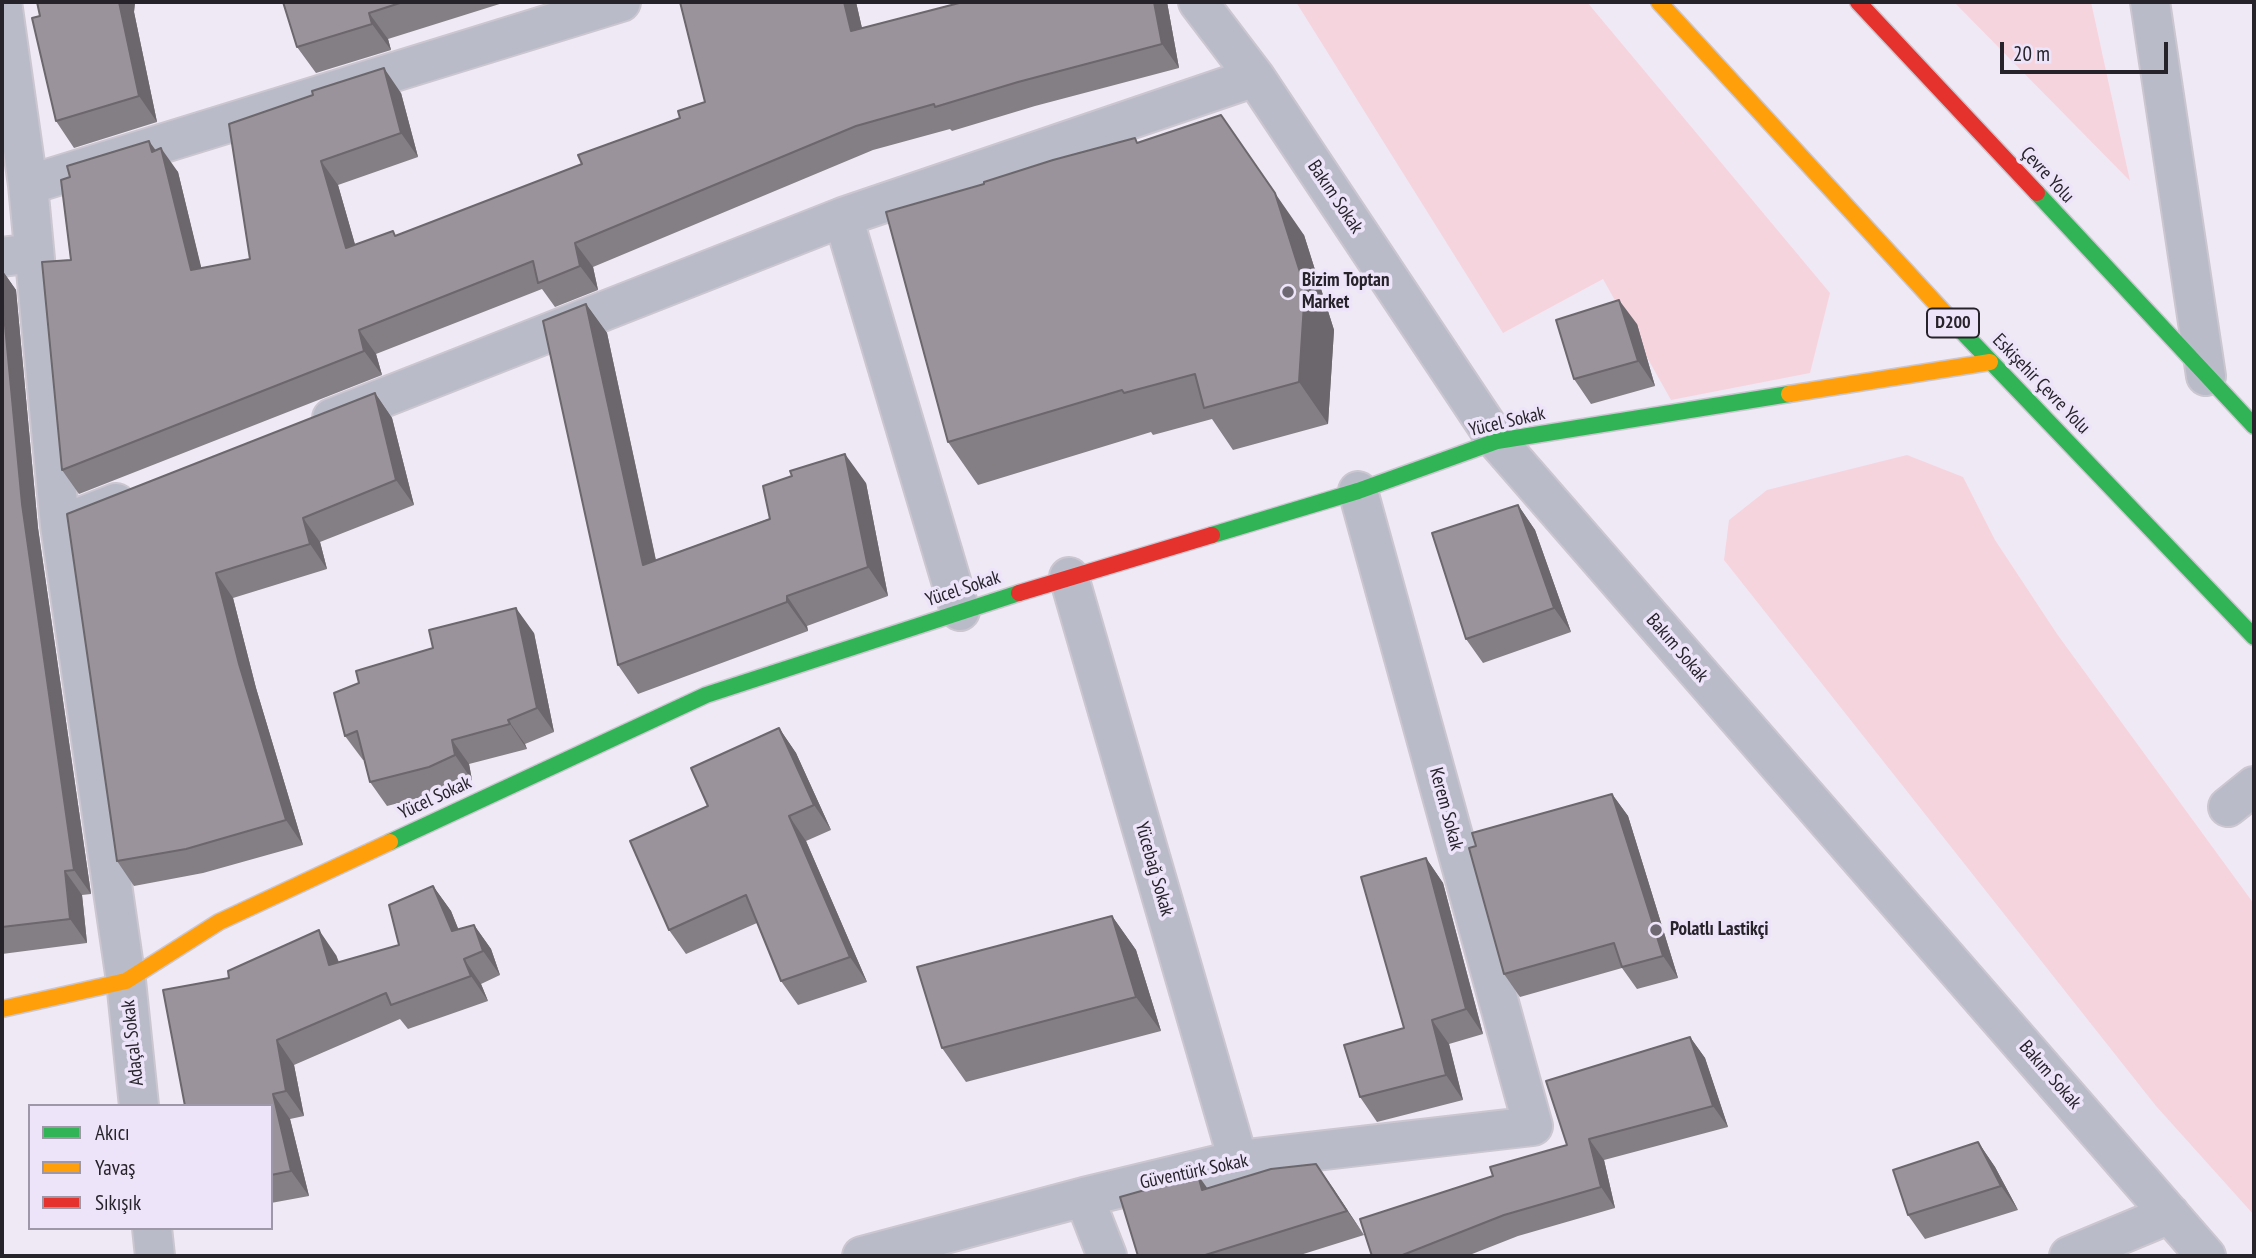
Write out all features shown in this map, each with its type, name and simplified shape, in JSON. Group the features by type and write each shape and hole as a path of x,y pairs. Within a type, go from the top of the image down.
{"main road":[{"name":"Eskişehir Çevre Yolu","path":"1659,2 1990,362 2254,637"},
{"name":"Çevre Yolu","path":"1858,2 2206,376"},
{"name":"Yücel Sokak","path":"2,1009 126,981 219,922 706,695 960,611 1358,491 1497,441 1990,362"},
{"path":"2206,376 2254,426"}],"street":[{"name":"Adaçal Sokak","path":"2,2 28,185 18,255 126,981 139,1104"},
{"path":"28,185 621,2"},
{"name":"Bakım Sokak","path":"1198,2 1255,76 1497,441 2206,1256"},
{"path":"2150,2 2206,376"},
{"path":"306,428 843,217 1255,76"},
{"path":"843,217 960,611"},
{"path":"60,525 151,490"},
{"name":"Kerem Sokak","path":"1358,491 1533,1126"},
{"name":"Yücebağ Sokak","path":"1069,577 1238,1160"},
{"name":"Güventürk Sokak","path":"862,1256 1084,1197 1238,1160 1533,1126"},
{"path":"1084,1197 1107,1256"},
{"path":"2069,1256 2170,1214"},
{"path":"152,1230 155,1256"}],"shaded area":[{"path":"1296,2 1587,2 1830,293 1810,373 1671,400 1603,279 1503,333"},
{"path":"1954,2 2091,2 2130,181"},
{"path":"1907,455 1963,477 1995,540 2057,634 2254,904 2254,1215 2156,1106 1724,560 1729,520 1767,490"}],"building":[{"path":"37,2 119,2 139,96 56,121 32,18 40,16"},
{"path":"283,2 403,2 369,13 372,24 297,47"},
{"path":"680,2 844,2 851,31 963,2 1154,2 1162,44 856,126 575,243 580,266 538,283 533,261 359,330 364,351 62,470 42,262 71,260 61,180 70,177 67,166 149,141 152,152 161,148 191,270 250,259 229,124 313,95 312,91 384,68 401,133 321,161 346,248 393,231 395,236 582,164 578,155 680,118 678,111 705,102"},
{"path":"1221,115 1275,193 1305,288 1299,382 1204,408 1195,374 1124,393 1122,390 948,442 886,212 984,184 1053,160 1135,138 1137,143"},
{"path":"2,294 22,504 74,870 65,871 70,919 2,927"},
{"path":"1619,300 1638,361 1574,379 1556,320"},
{"path":"586,304 643,565 770,519 763,486 792,476 790,471 845,454 868,567 787,596 787,602 618,665 543,321"},
{"path":"375,393 396,480 303,518 310,544 216,573 239,664 286,820 186,849 117,861 67,514"},
{"path":"1518,505 1554,608 1466,639 1432,533"},
{"path":"516,608 537,708 508,720 510,724 452,740 455,755 429,767 370,782 357,731 345,736 334,693 359,683 356,671 433,648 429,630"},
{"path":"779,728 814,805 789,816 850,957 781,981 746,895 669,930 630,841 708,806 691,768"},
{"path":"1612,794 1663,956 1622,967 1614,943 1504,974 1469,848 1476,846 1472,833"},
{"path":"1426,858 1466,1009 1432,1020 1446,1075 1360,1097 1344,1045 1404,1028 1361,877"},
{"path":"433,886 452,931 474,925 483,951 464,959 471,976 391,1005 386,993 277,1040 286,1091 273,1094 291,1171 273,1175 273,1104 185,1104 163,990 229,978 228,971 319,930 329,965 399,945 389,905"},
{"path":"1112,916 1136,997 942,1048 917,967"},
{"path":"1690,1037 1713,1106 1589,1139 1601,1187 1504,1215 1400,1256 1372,1256 1360,1219 1493,1176 1490,1167 1567,1145 1546,1081"},
{"path":"1978,1142 2001,1186 1908,1215 1893,1170"},
{"path":"1316,1164 1347,1211 1202,1256 1138,1256 1120,1197 1198,1175 1202,1190 1271,1169"}],"traffic: fast":[{"path":"2037,193 2254,426"},
{"path":"1951,320 2254,637"},
{"path":"1212,535 1358,491 1497,441 1789,394"},
{"path":"390,842 706,695 1019,593"}],"traffic: slow":[{"path":"1659,2 1951,320"},
{"path":"1789,394 1990,362"},
{"path":"2,1009 126,981 219,922 390,842"}],"traffic: jam":[{"path":"1858,2 2037,193"},
{"path":"1019,593 1212,535"}],"place":[{"name":"Bizim Toptan Market","path":"1288,292"},
{"name":"Polatlı Lastikçi","path":"1656,930"}]}
